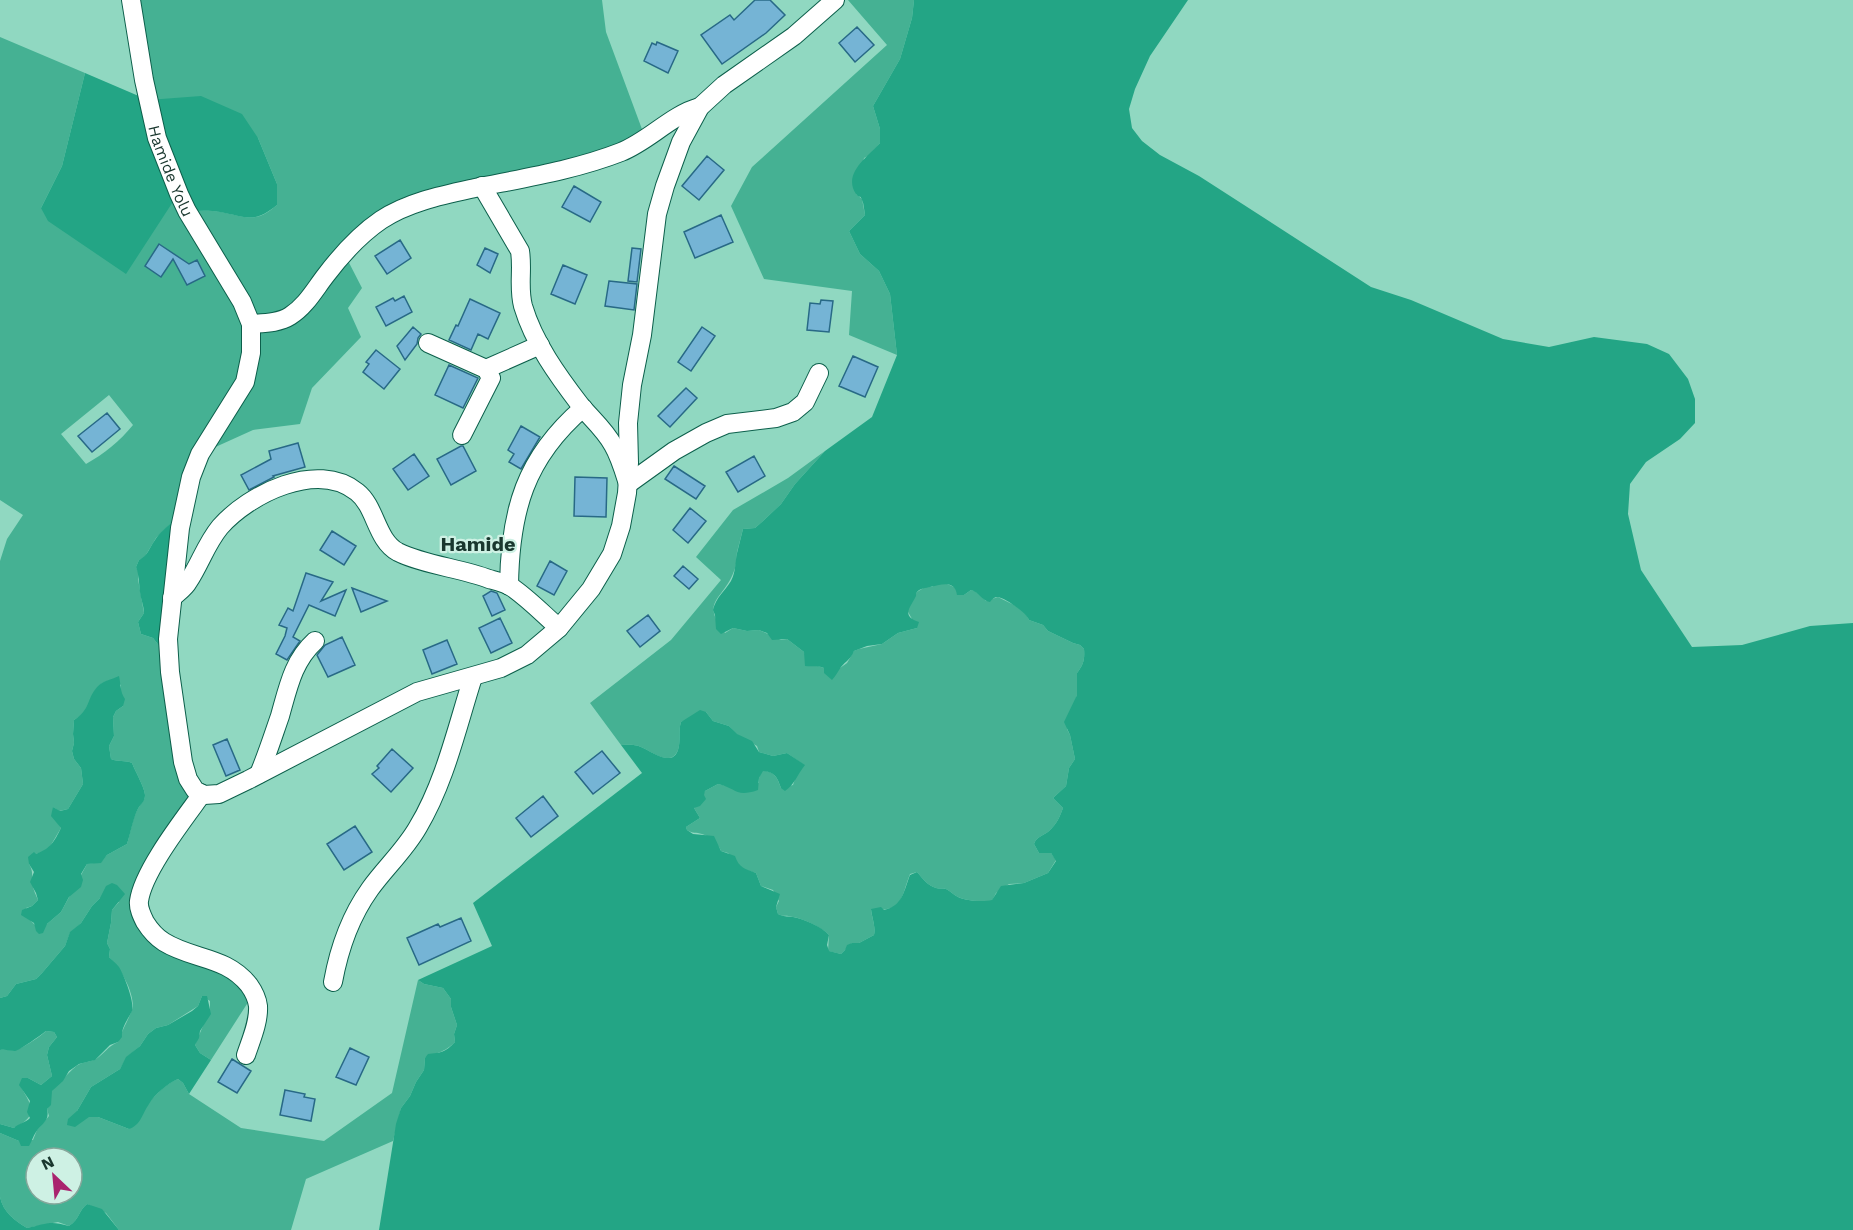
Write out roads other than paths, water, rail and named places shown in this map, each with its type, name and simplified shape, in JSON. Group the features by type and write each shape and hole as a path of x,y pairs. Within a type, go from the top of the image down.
{"street":[{"name":"Hamide Yolu","path":"131,0 144,80 157,138 183,202 242,302 251,324"},
{"path":"700,107 683,114 646,140 622,152 580,165 453,193 406,207 381,220 352,243 306,303 290,316 270,323 251,324 251,353 246,382 200,454 191,477 180,528 168,639 170,672 183,762 188,779 195,790 204,795 219,794 417,692 501,668 527,655 559,628 591,589 612,554 621,526 628,484 628,423 632,385 642,334 657,214 681,142 700,107 724,85 794,36 835,0"},
{"path":"483,186 520,251 519,289 523,307 540,345 550,363 614,446 628,484"},
{"path":"428,344 486,369 491,378 462,435"},
{"path":"486,369 540,345"},
{"path":"628,484 674,451 706,433 727,424 776,418 793,412 804,402 819,373"},
{"path":"510,586 510,558 514,526 524,486 549,442 563,425 583,408"},
{"path":"172,598 188,584 210,540 239,508 280,486 305,479 322,479 341,484 358,493 394,550 412,558 472,573 510,586 559,628"},
{"path":"259,774 270,748 292,672 301,655 315,640"},
{"path":"333,982 338,953 350,924 369,890 417,829 434,797 473,677"},
{"path":"202,794 154,864 142,889 139,903 141,915 159,939 174,947 232,968 242,977 254,993 258,1004 258,1016 246,1055"}],"district":[{"name":"Hamide","path":"478,544"}]}
